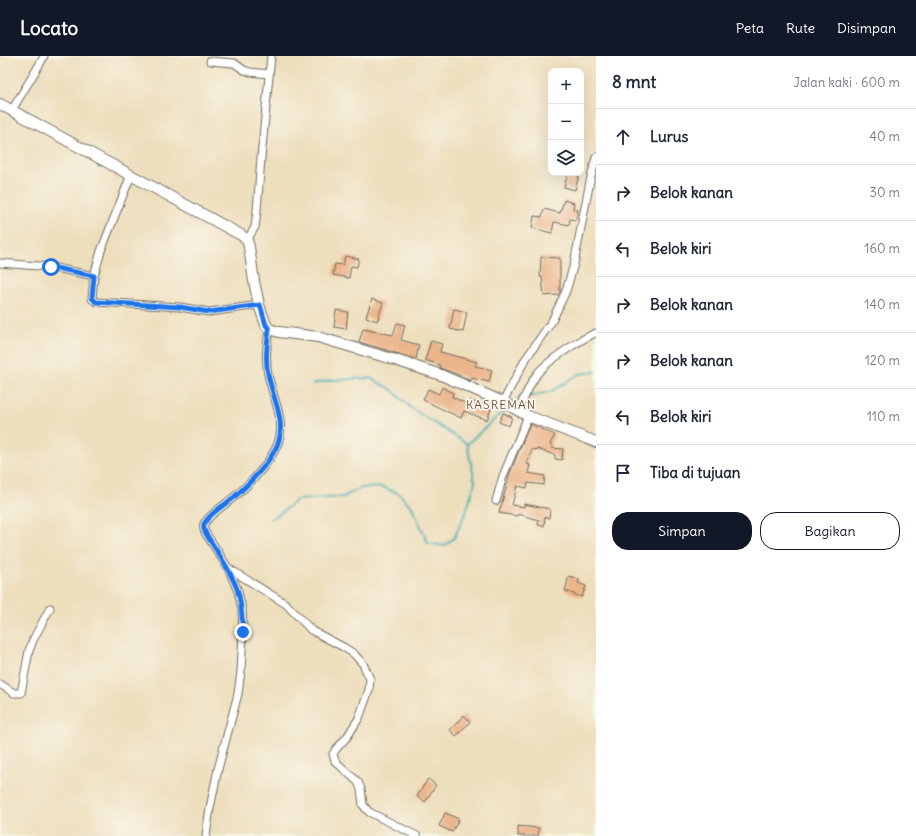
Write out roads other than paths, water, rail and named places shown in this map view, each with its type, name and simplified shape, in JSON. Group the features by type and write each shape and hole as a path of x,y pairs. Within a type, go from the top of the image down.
{"street":[{"path":"12,110 44,56"},
{"path":"247,240 255,227 271,56"},
{"path":"210,61 234,63 250,72 269,74"},
{"path":"0,104 218,221 247,240 254,281 266,325 269,329 279,332 318,337 441,375 528,416 596,442"},
{"path":"511,407 525,360 552,321 566,290 574,264 596,157"},
{"path":"131,175 94,276 92,298 96,302 180,307 209,312 260,305"},
{"path":"0,263 51,267 94,276"},
{"path":"206,836 218,769 238,694 243,632 242,609 238,591 228,568 203,528 206,520 238,494 262,468 275,449 279,440 281,420 268,373 266,355 269,329"},
{"path":"511,407 524,399 536,375 542,368 574,345 596,333"},
{"path":"496,501 503,476 528,416"},
{"path":"228,568 286,604 310,630 345,648 354,654 363,664 370,679 370,690 359,718 347,738 336,749 334,754 335,761 358,782 361,790 363,805 369,812 417,836"},
{"path":"0,684 14,693 21,693 33,640 50,608"}],"waterway":[{"path":"527,395 532,396 552,391 579,374 596,372"},
{"path":"313,384 332,380 370,378 391,389 411,408 467,444 507,408"},
{"path":"512,404 522,395"},
{"path":"270,519 278,515 297,500 343,497 361,488 382,487 398,493 412,507 428,543 444,546 454,538 466,512 475,482 467,444"}],"district":[{"name":"KASREMAN","path":"501,405"}]}
